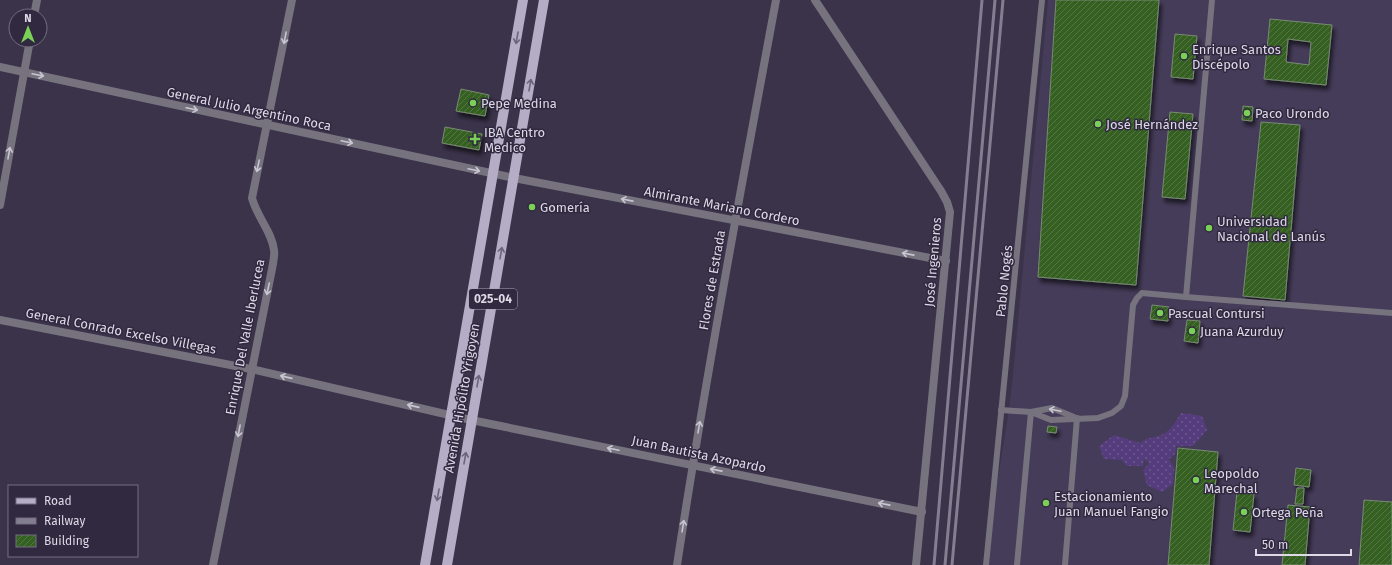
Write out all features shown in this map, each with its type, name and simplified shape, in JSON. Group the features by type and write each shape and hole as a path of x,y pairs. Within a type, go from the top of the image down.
{"main road":[{"name":"Avenida Hipólito Yrigoyen","path":"426,565 523,0"},
{"name":"Avenida Hipólito Yrigoyen","path":"447,565 544,0"}],"street":[{"name":"Enrique Del Valle Iberlucea","path":"212,565 274,252 272,240 254,207 252,198 292,0"},
{"name":"Flores de Estrada","path":"677,565 692,465 734,221 776,0"},
{"name":"José Ingenieros","path":"814,0 947,202 950,212 916,565"},
{"path":"0,205 28,48"},
{"name":"General Julio Argentino Roca","path":"0,67 493,174"},
{"name":"Almirante Mariano Cordero","path":"493,174 946,262"},
{"name":"General Conrado Excelso Villegas","path":"0,320 251,369 471,420"},
{"name":"Juan Bautista Azopardo","path":"471,420 922,512"}],"lane":[{"name":"Pablo Nogés","path":"986,565 1042,0"},
{"path":"1186,297 1212,0"},
{"path":"1031,412 1051,420 1098,418 1112,413 1121,406 1125,396 1133,305 1137,298 1142,294 1392,313"},
{"path":"1001,410 1031,412 1052,408 1077,418"},
{"path":"1017,565 1031,412"},
{"path":"1065,565 1077,418"}],"shaded area":[{"name":"Universidad Nacional de Lanús","path":"1048,0 1392,0 1392,565 989,565 995,497 1009,410 1013,374"},
{"path":"1181,413 1202,416 1207,430 1193,446 1176,446 1175,454 1169,459 1174,468 1173,484 1162,492 1147,485 1143,470 1149,463 1144,459 1143,466 1127,466 1122,460 1104,459 1099,446 1114,435 1140,443 1146,439 1158,436 1168,431"}],"building":[{"name":"José Hernández","path":"1056,0 1159,0 1136,285 1038,277"},
{"path":"1270,19 1332,25 1326,85 1264,79","holes":["1288,39 1311,42 1309,65 1286,62"]},
{"name":"Enrique Santos Discépolo","path":"1175,34 1197,36 1193,79 1171,77"},
{"name":"Pepe Medina","path":"461,89 489,95 485,116 456,111"},
{"name":"Paco Urondo","path":"1243,106 1253,107 1252,121 1242,120"},
{"path":"1170,112 1193,114 1185,199 1162,197"},
{"path":"1261,122 1300,125 1285,300 1243,296"},
{"path":"445,127 482,134 479,150 442,143"},
{"name":"Pascual Contursi","path":"1152,305 1169,307 1168,321 1150,319"},
{"name":"Juana Azurduy","path":"1187,320 1200,321 1198,343 1184,341"},
{"path":"1048,426 1057,427 1056,433 1047,432"},
{"name":"Leopoldo Marechal","path":"1178,448 1218,452 1209,565 1168,565"},
{"path":"1296,468 1311,470 1309,487 1294,485"},
{"path":"1297,488 1304,488 1303,504 1295,504"},
{"name":"Ortega Peña","path":"1237,492 1254,494 1250,532 1233,530"},
{"path":"1364,500 1392,502 1392,565 1359,565"},
{"path":"1288,505 1310,507 1305,565 1282,565"}],"railway":[{"path":"934,565 982,0"},
{"path":"945,565 995,0"},
{"path":"952,565 1003,0"}],"place":[{"name":"Enrique Santos Discépolo","path":"1184,56"},
{"name":"Pepe Medina","path":"473,103"},
{"name":"Paco Urondo","path":"1247,113"},
{"name":"José Hernández","path":"1098,124"},
{"name":"IBA Centro Medico","path":"475,139"},
{"name":"Gomería","path":"532,207"},
{"name":"Universidad Nacional de Lanús","path":"1209,228"},
{"name":"Pascual Contursi","path":"1160,313"},
{"name":"Juana Azurduy","path":"1192,331"},
{"name":"Leopoldo Marechal","path":"1196,480"},
{"name":"Estacionamiento Juan Manuel Fangio","path":"1046,503"},
{"name":"Ortega Peña","path":"1244,512"}]}
